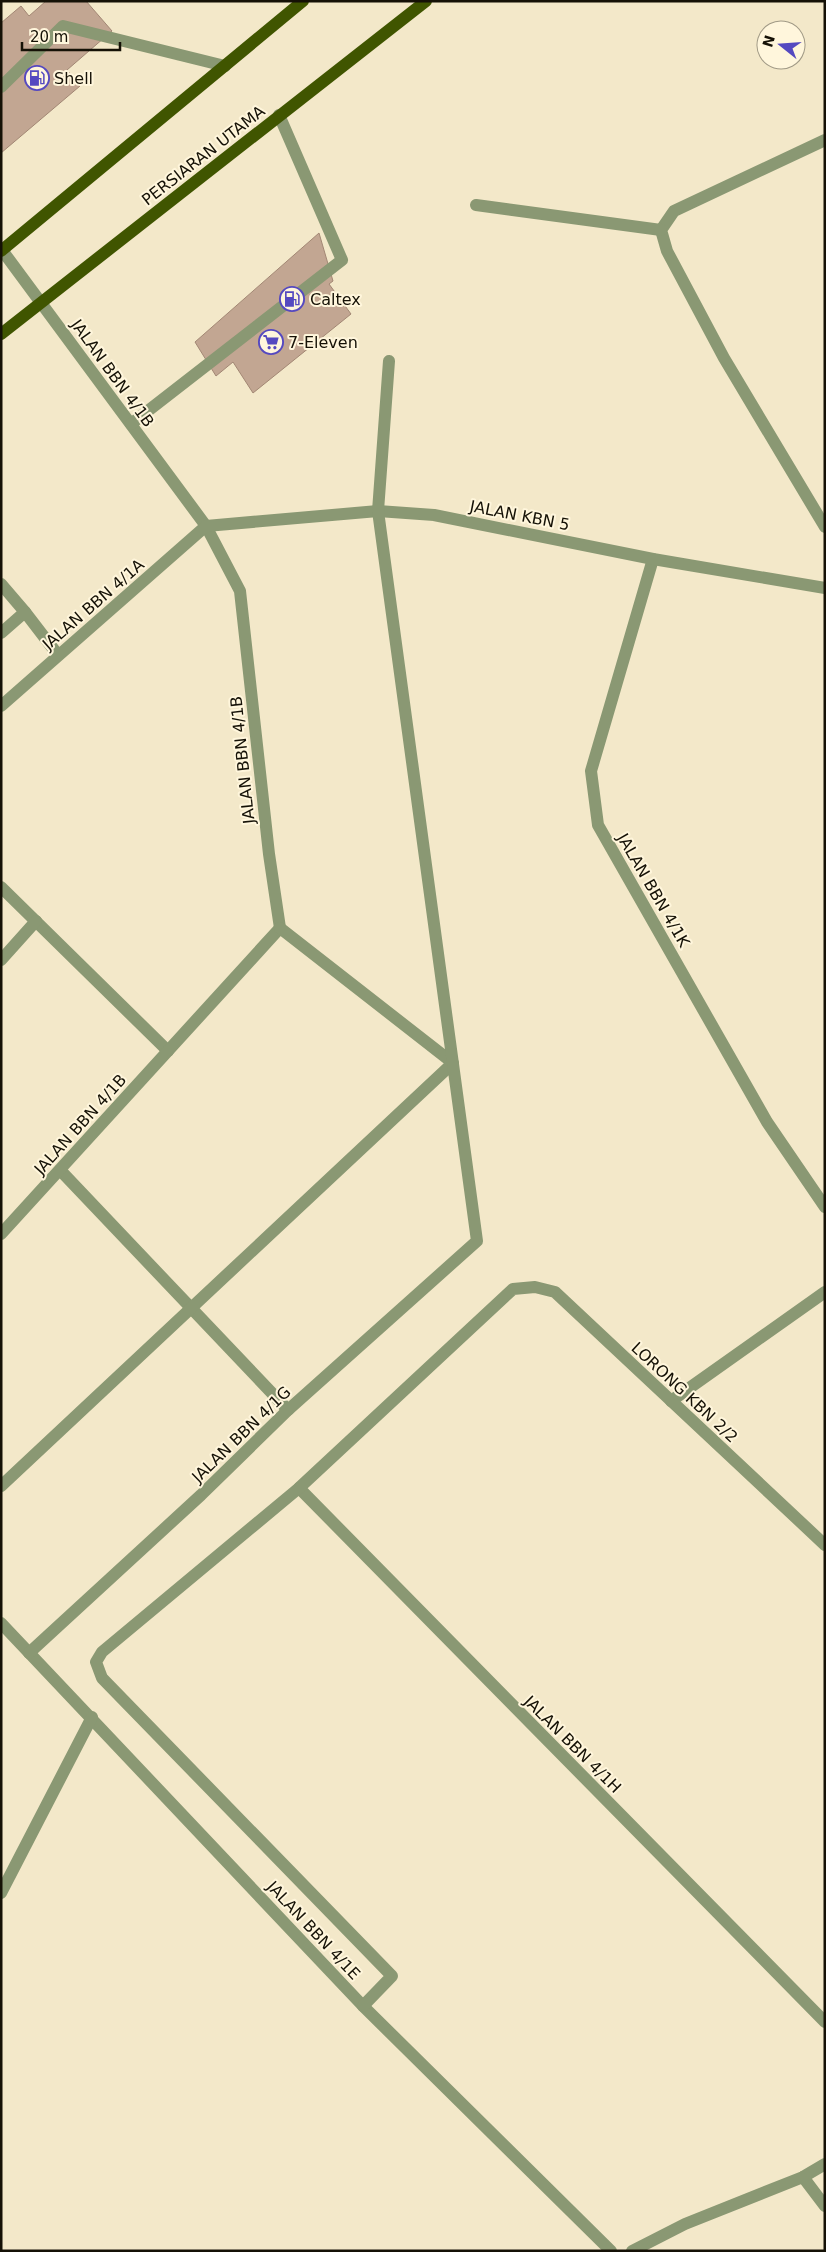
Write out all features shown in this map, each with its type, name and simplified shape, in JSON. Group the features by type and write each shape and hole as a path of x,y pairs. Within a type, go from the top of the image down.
{"main road":[{"path":"2,251 303,1"},
{"name":"PERSIARAN UTAMA","path":"1,334 426,1"}],"street":[{"path":"1,86 63,26 225,66"},
{"path":"131,424 342,260 279,116"},
{"path":"825,140 674,211 661,230 666,251 724,358 825,527"},
{"path":"476,204 661,230"},
{"name":"JALAN BBN 4/1B","path":"1,1234 280,928 269,854 240,591 206,526 2,251"},
{"path":"389,361 378,510 453,1063"},
{"name":"JALAN KBN 5","path":"206,526 378,510 434,514 653,559 825,588"},
{"name":"JALAN BBN 4/1A","path":"1,706 206,526"},
{"name":"JALAN BBN 4/1K","path":"653,559 591,771 598,825 766,1122 825,1207"},
{"path":"1,584 58,655"},
{"path":"1,634 25,612"},
{"path":"1,887 168,1051"},
{"path":"1,960 36,921"},
{"path":"280,928 453,1063"},
{"path":"1,1486 453,1063"},
{"name":"JALAN BBN 4/1G","path":"30,1653 201,1495 288,1410 476,1241 453,1063"},
{"path":"60,1170 288,1410"},
{"name":"LORONG KBN 2/2","path":"298,1488 513,1289 535,1287 555,1292 825,1545"},
{"path":"671,1401 825,1292"},
{"path":"298,1488 102,1652 96,1662 102,1678 392,1976 363,2006"},
{"name":"JALAN BBN 4/1H","path":"298,1488 825,2022"},
{"name":"JALAN BBN 4/1E","path":"1,1624 92,1717 363,2006 611,2251"},
{"path":"1,1893 92,1717"},
{"path":"632,2251 685,2224 803,2177 825,2164"},
{"path":"803,2177 825,2206"}],"building":[{"name":"Shell","path":"46,1 86,1 112,31 67,70 80,86 1,153 1,23 21,6 29,16"},
{"name":"Caltex","path":"319,233 333,281 329,284 351,314 253,393 233,362 216,376 195,342"}],"place":[{"name":"Shell","path":"37,78"},
{"name":"Caltex","path":"292,299"},
{"name":"7-Eleven","path":"271,342"}]}
